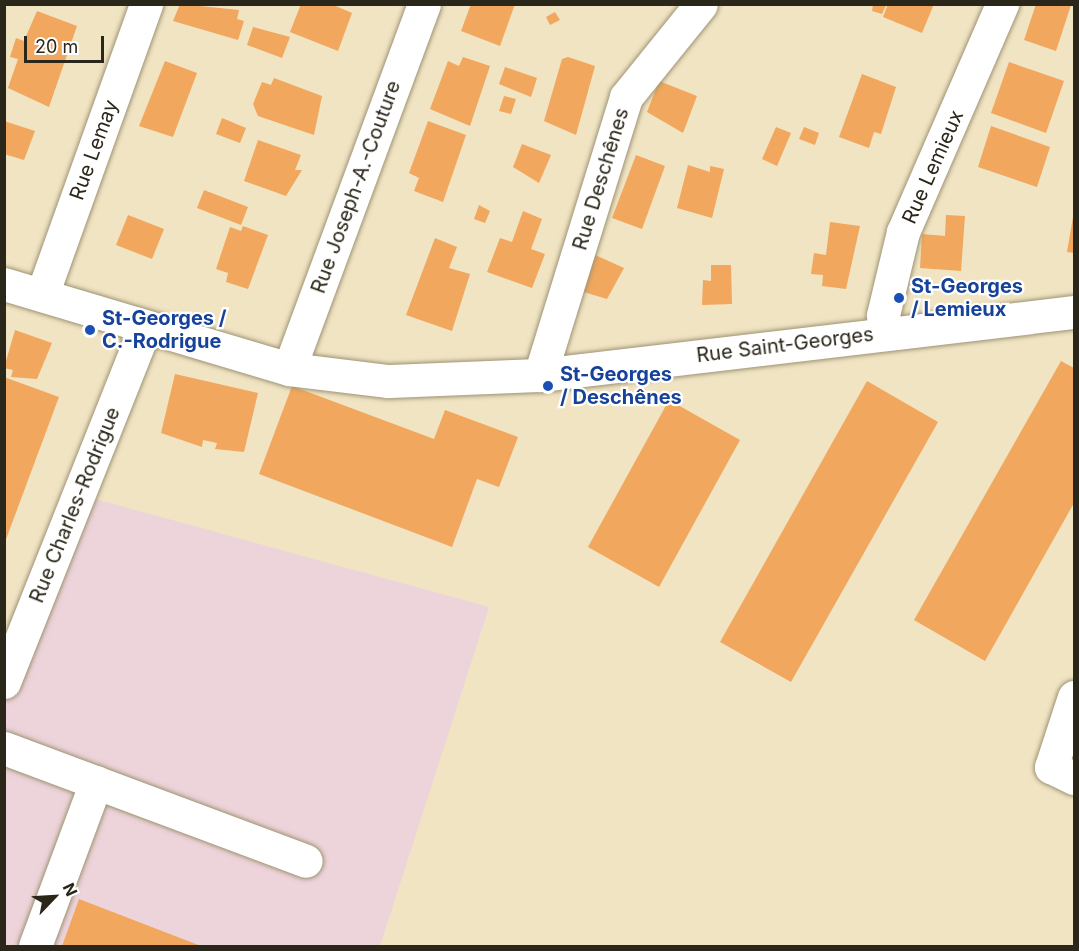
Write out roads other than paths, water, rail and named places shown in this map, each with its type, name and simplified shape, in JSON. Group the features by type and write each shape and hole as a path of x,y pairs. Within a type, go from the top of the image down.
{"street":[{"name":"Rue Lemay","path":"42,295 146,4"},
{"name":"Rue Joseph-A.-Couture","path":"289,369 424,4"},
{"name":"Rue Deschênes","path":"540,375 626,97 701,4"},
{"name":"Rue Lemieux","path":"886,334 883,315 903,232 1002,4"},
{"name":"Rue Saint-Georges","path":"4,284 145,328 289,369 388,381 540,375 1074,312"},
{"name":"Rue Charles-Rodrigue","path":"4,682 145,328"},
{"path":"1074,697 1051,767 1074,778"},
{"path":"4,748 306,861"},
{"path":"35,946 96,782"}],"place":[{"name":"St-Georges / Lemieux","path":"899,298"},
{"name":"St-Georges / C.-Rodrigue","path":"90,330"},
{"name":"St-Georges / Deschênes","path":"548,386"}]}
